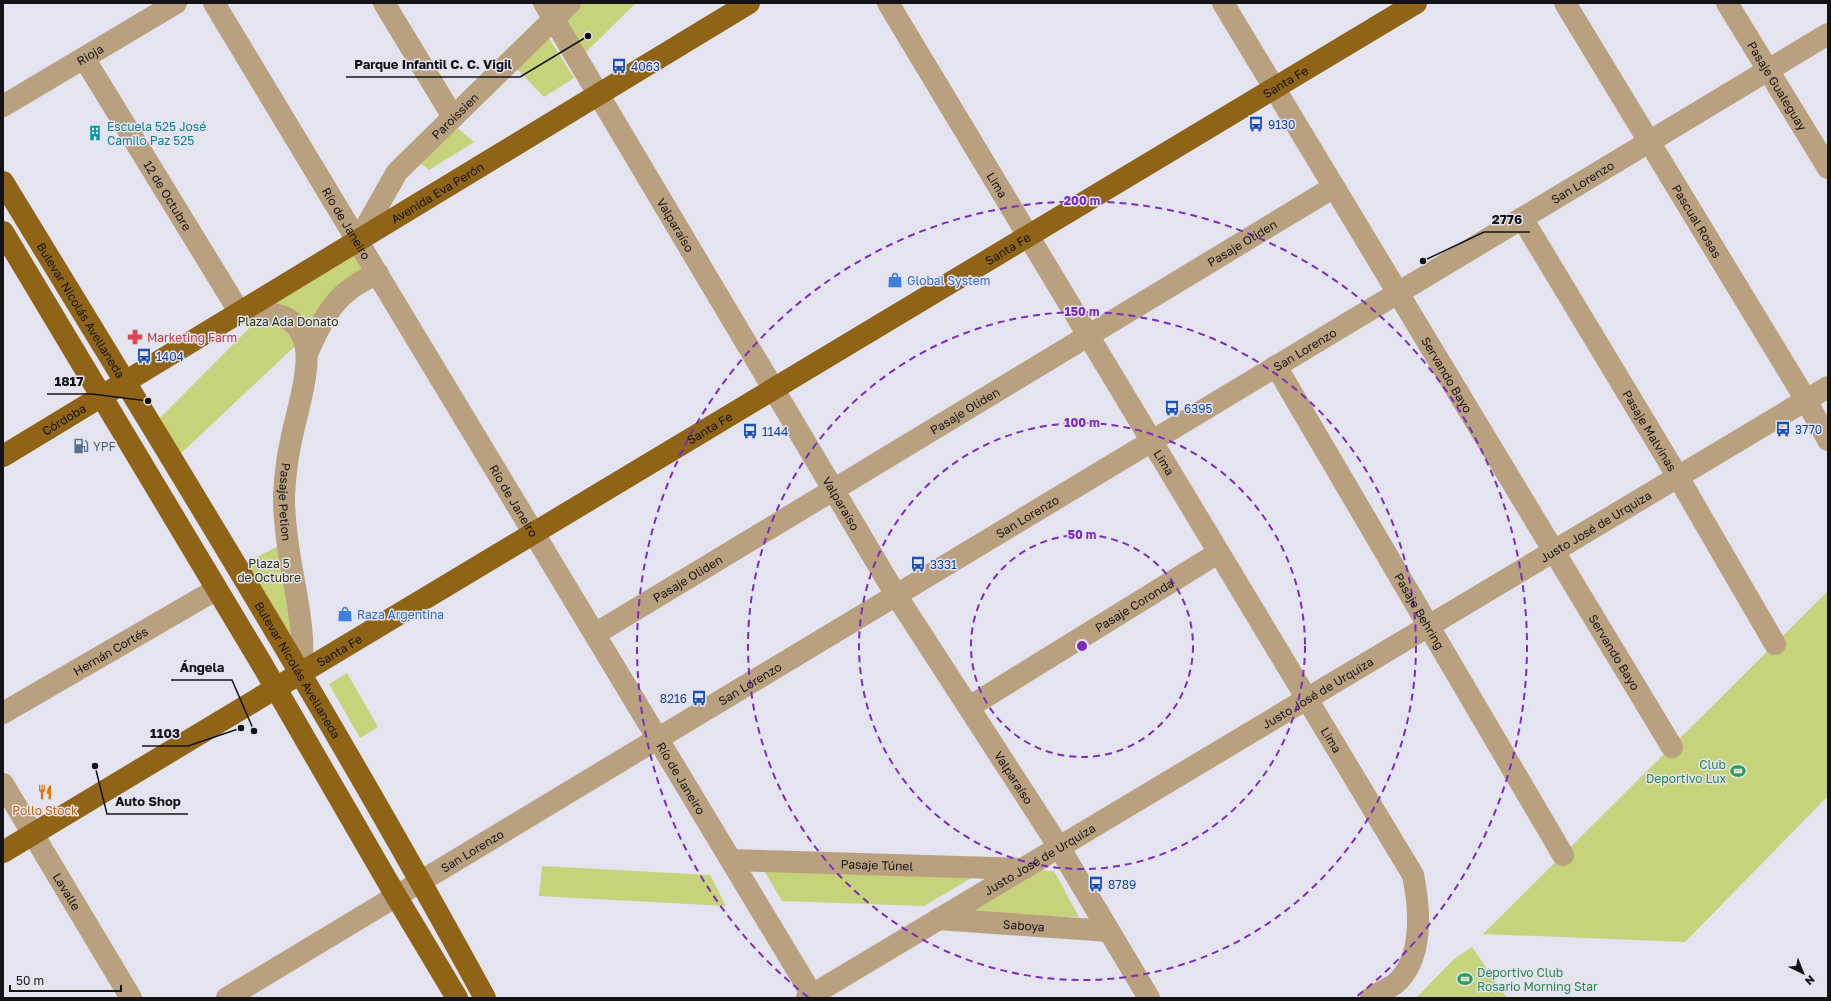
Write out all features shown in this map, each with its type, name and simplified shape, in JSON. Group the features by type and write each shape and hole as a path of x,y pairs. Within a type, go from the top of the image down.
{"main road":[{"name":"Avenida Eva Perón","path":"125,382 749,3"},
{"name":"Santa Fe","path":"3,852 1416,3"},
{"name":"Bulevar Nicolás Avellaneda","path":"3,182 300,674 421,881 485,998"},
{"path":"3,232 276,688 396,896 457,998"},
{"name":"Córdoba","path":"3,456 125,382"}],"street":[{"name":"Rioja","path":"3,106 176,3"},
{"name":"Río de Janeiro","path":"214,3 731,860 811,997"},
{"path":"384,3 453,117"},
{"name":"Paroissien","path":"358,241 397,172 453,117 549,11 570,3"},
{"name":"Lima","path":"888,3 1306,700 1413,875 1416,890 1417,928 1416,945 1410,964 1395,983 1371,998"},
{"name":"Servando Bayo","path":"1223,3 1672,747"},
{"name":"Pascual Rosas","path":"1565,3 1806,400 1828,440"},
{"name":"Pasaje Gualeguay","path":"1727,3 1828,168"},
{"name":"Valparaíso","path":"549,11 896,595 1059,847 1149,998"},
{"name":"San Lorenzo","path":"227,998 1828,34"},
{"name":"12 de Octubre","path":"84,58 240,313"},
{"name":"Pasaje Oliden","path":"595,634 1334,187"},
{"name":"Pasaje Malvinas","path":"1522,218 1678,477 1775,644"},
{"name":"Pasaje Petion","path":"307,354 319,325 341,296 360,281 378,274"},
{"name":"Pasaje Petion","path":"240,313 282,315 293,323 300,331 304,340 307,354 306,369 290,444 284,496 289,550 301,627 303,658 300,674"},
{"name":"Pasaje Behring","path":"1276,366 1563,855"},
{"name":"Justo José de Urquiza","path":"811,997 1828,387"},
{"name":"Pasaje Coronda","path":"969,707 1218,553"},
{"name":"Hernán Cortés","path":"3,713 216,589"},
{"name":"Lavalle","path":"3,784 131,998"},
{"name":"Pasaje Túnel","path":"731,860 1023,869"},
{"name":"Saboya","path":"938,920 1109,931"}],"green space":[{"path":"582,3 636,3 586,52 565,21"},
{"path":"547,35 574,78 544,97 514,66"},
{"path":"454,125 474,142 429,170 417,161"},
{"name":"Plaza Ada Donato","path":"355,250 368,264 310,332 175,459 154,424 277,300"},
{"name":"Plaza 5 de Octubre","path":"282,544 297,652 244,564"},
{"name":"Club Deportivo Lux","path":"1828,591 1828,796 1685,942 1483,934"},
{"path":"347,673 378,727 360,738 329,684"},
{"path":"542,866 710,875 726,906 539,896"},
{"path":"763,869 978,874 924,906 782,901"},
{"path":"1036,870 1054,871 1079,917 960,913"},
{"name":"Deportivo Club Rosario Morning Star","path":"1472,947 1507,998 1416,998 1454,959"}],"place":[{"name":"Parque Infantil C. C. Vigil","path":"588,36"},
{"name":"4063","path":"619,66"},
{"name":"9130","path":"1256,124"},
{"name":"Escuela 525 José Camilo Paz 525","path":"95,133"},
{"name":"2776","path":"1423,261"},
{"name":"Global System","path":"895,280"},
{"name":"Marketing Farm","path":"135,337"},
{"name":"1404","path":"144,356"},
{"name":"1817","path":"148,401"},
{"name":"6395","path":"1172,408"},
{"name":"3770","path":"1783,429"},
{"name":"1144","path":"750,431"},
{"name":"YPF","path":"81,446"},
{"name":"3331","path":"918,564"},
{"name":"Raza Argentina","path":"345,614"},
{"name":"8216","path":"699,698"},
{"name":"1103","path":"241,728"},
{"name":"Ángela","path":"254,731"},
{"name":"Auto Shop","path":"95,766"},
{"name":"Club Deportivo Lux","path":"1738,771"},
{"name":"Pollo Stock","path":"45,792"},
{"name":"8789","path":"1096,884"},
{"name":"Deportivo Club Rosario Morning Star","path":"1465,979"}]}
